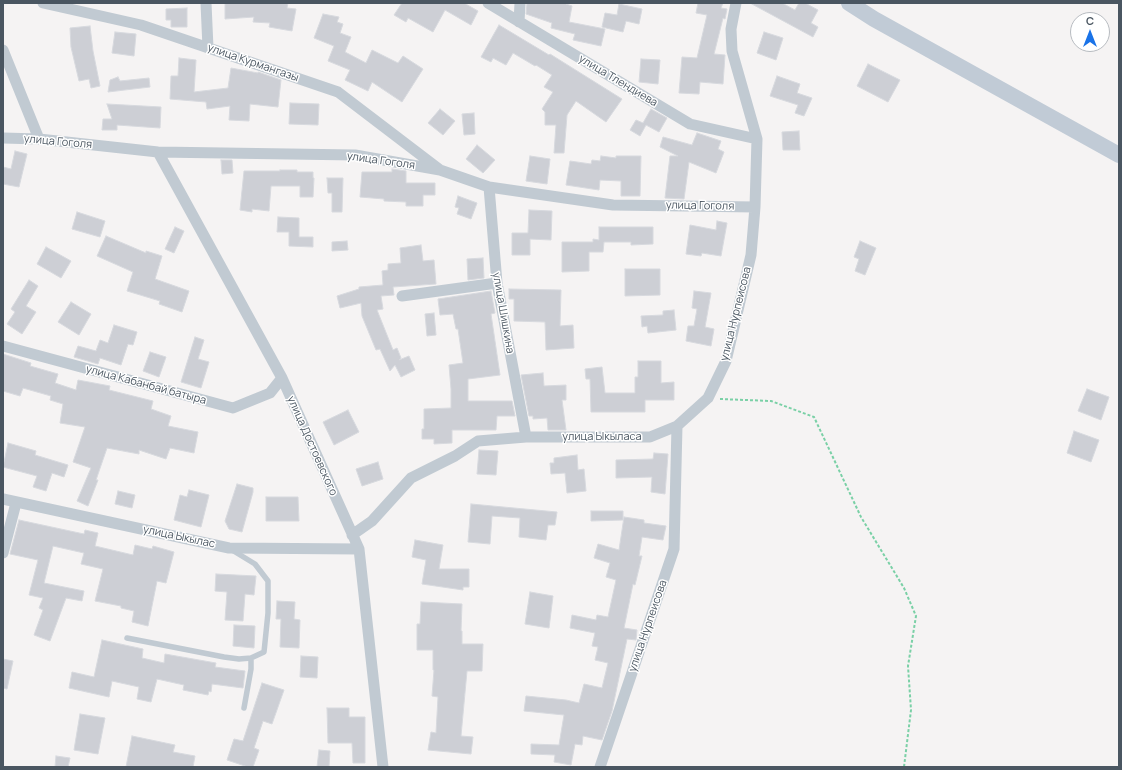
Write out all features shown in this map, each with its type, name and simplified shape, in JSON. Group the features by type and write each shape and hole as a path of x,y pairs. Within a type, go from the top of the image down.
{"main road":[{"path":"849,3 874,19 1119,156"}],"street":[{"name":"улица Курмангазы","path":"43,3 141,25 338,92 440,170"},
{"path":"206,3 208,48"},
{"name":"улица Тлендиева","path":"488,3 690,124 757,139"},
{"path":"518,22 520,3"},
{"name":"улица Нурпеисова","path":"600,767 674,549 677,426 708,398 726,361 751,255 755,207 757,139 732,51 731,29 736,3"},
{"path":"3,50 39,139"},
{"name":"улица Гоголя","path":"3,138 39,139 158,152 355,155 440,170 489,187 613,205 755,207"},
{"name":"улица Достоевского","path":"158,152 282,378 359,549 383,767"},
{"name":"улица Шишкина","path":"489,187 497,283 526,438"},
{"path":"402,296 497,283"},
{"name":"улица Кабанбай батыра","path":"3,346 233,408 270,393 282,378"},
{"name":"улица Ыкыласа","path":"526,438 650,437 677,426"},
{"path":"352,535 372,521 411,478 455,456 478,441 526,438"},
{"name":"улица Ыкылас","path":"3,499 229,548 359,549"},
{"path":"3,553 16,503"}],"lane":[{"path":"127,638 240,659 251,658 264,652 268,614 268,581 255,564 229,548"},
{"path":"244,708 251,669 251,658"}],"path":[{"path":"708,398 771,401 814,417 861,517 904,588 916,616 908,666 911,710 904,767"}],"building":[{"path":"225,3 288,3 287,8 296,9 292,31 269,27 270,23 253,22 254,17 225,19"},
{"path":"402,3 464,3 478,11 471,25 445,10 433,32 408,18 406,22 394,15"},
{"path":"527,3 566,3 572,6 569,22 605,29 601,46 573,40 575,34 551,28 552,23 526,14"},
{"path":"698,3 723,3 721,8 727,9 725,19 723,18 714,54 725,55 723,84 700,82 699,94 679,93 682,57 697,58 707,15 696,13"},
{"path":"750,3 782,3 795,10 799,3 805,3 818,10 811,23 818,27 813,37"},
{"path":"619,4 642,9 639,24 626,21 623,32 602,27 605,13 617,15"},
{"path":"187,8 187,27 171,27 171,20 166,20 166,9"},
{"path":"323,14 339,17 337,22 343,24 340,33 351,37 345,52 366,63 372,50 398,63 403,56 423,69 402,102 372,82 368,91 345,80 350,70 328,61 334,46 314,38"},
{"path":"499,25 549,55 550,54 622,99 606,122 576,101 567,115 564,153 554,153 556,125 545,125 545,112 542,109 553,92 544,87 552,75 513,53 506,65 493,58 491,62 481,57"},
{"path":"90,26 100,86 91,88 89,79 79,81 71,47 70,28"},
{"path":"115,32 136,34 134,56 112,53"},
{"path":"764,32 783,38 776,60 757,53"},
{"path":"179,58 196,60 194,92 228,88 231,68 258,72 281,80 278,107 250,104 249,121 229,120 230,106 207,109 206,102 170,99 171,76 178,76"},
{"path":"641,59 660,60 658,84 639,82"},
{"path":"868,64 900,80 888,102 857,86"},
{"path":"777,76 800,84 797,93 812,98 804,116 795,113 798,105 770,96"},
{"path":"118,77 120,81 149,78 150,87 108,92 110,80"},
{"path":"290,103 319,104 318,125 289,124"},
{"path":"107,104 161,107 160,128 117,125 117,130 102,130 103,119 112,119"},
{"path":"440,109 455,121 443,135 428,123"},
{"path":"651,109 667,118 659,132 646,125 640,136 630,130 636,120 643,123"},
{"path":"474,113 475,134 464,135 462,114"},
{"path":"799,131 800,150 783,150 782,132"},
{"path":"697,133 721,141 718,149 724,152 716,173 689,162 684,199 665,198 670,156 678,156 660,147 663,137 692,145"},
{"path":"477,145 495,160 483,173 466,159"},
{"path":"15,151 27,154 19,187 3,184 3,167 11,169"},
{"path":"530,156 550,159 547,184 526,181"},
{"path":"601,156 616,158 616,156 641,156 640,196 621,196 621,181 600,180 599,190 566,185 570,161 591,164 592,160 600,161"},
{"path":"221,160 232,160 233,173 222,174"},
{"path":"392,169 406,171 406,183 435,183 435,195 423,195 423,206 406,206 406,202 384,201 384,199 360,197 362,172 392,172"},
{"path":"280,170 313,172 313,197 300,197 300,186 271,186 269,211 252,209 252,212 240,210 244,171"},
{"path":"327,178 343,178 342,212 332,212 332,193 328,193"},
{"path":"458,196 477,203 471,219 457,214 459,208 455,207"},
{"path":"529,210 552,211 551,240 530,239 530,255 512,255 512,233 528,233"},
{"path":"77,212 105,221 100,237 72,229"},
{"path":"278,217 299,218 299,237 313,237 313,247 289,246 289,232 277,232"},
{"path":"717,221 727,223 721,256 702,253 701,256 686,254 690,225 716,230"},
{"path":"175,227 184,231 174,253 165,249"},
{"path":"599,227 653,227 653,244 631,245 631,242 604,242 603,252 589,252 589,271 562,272 562,242 593,242 593,239 599,240"},
{"path":"106,236 146,253 146,251 162,256 155,279 189,291 182,312 159,304 160,301 127,291 133,272 97,256"},
{"path":"347,241 348,250 332,251 332,242"},
{"path":"860,241 876,248 865,275 855,271 859,259 854,257"},
{"path":"421,245 423,261 434,260 436,284 393,287 394,295 381,296 383,309 377,310 393,350 397,348 401,358 399,360 409,356 415,370 401,377 395,365 390,371 380,349 376,350 362,316 361,303 340,308 337,296 359,289 359,287 383,285 382,271 388,270 388,264 401,263 400,248"},
{"path":"46,247 71,261 61,278 37,264"},
{"path":"483,258 484,278 468,280 467,259"},
{"path":"625,269 660,269 660,295 625,296"},
{"path":"29,280 38,286 26,306 36,312 22,334 7,324 15,312 11,309"},
{"path":"509,289 561,290 560,326 573,325 574,348 546,350 545,322 514,321 514,299 509,299"},
{"path":"491,291 495,313 491,314 500,375 468,379 468,401 512,401 515,416 497,416 496,430 452,430 452,443 434,444 434,439 422,439 422,429 424,429 424,409 451,408 449,365 463,363 458,329 456,329 453,314 440,315 438,299"},
{"path":"694,291 711,293 705,327 714,329 711,346 686,341 688,326 694,326 697,309 692,308"},
{"path":"71,302 91,314 79,335 58,322"},
{"path":"674,310 676,330 648,333 647,326 642,327 641,316 663,315 663,311"},
{"path":"434,313 436,335 427,336 425,314"},
{"path":"114,325 137,332 133,345 128,344 121,365 100,358 98,364 74,357 78,346 96,351 100,340 108,343"},
{"path":"195,337 204,340 198,359 209,362 201,388 181,382"},
{"path":"150,352 166,357 159,377 143,371"},
{"path":"3,354 31,363 30,366 58,374 55,383 76,390 78,380 110,386 109,390 153,401 151,409 171,416 168,426 198,432 194,453 170,448 166,459 139,450 139,454 107,448 96,480 98,480 88,506 77,501 91,468 73,462 85,427 60,423 63,404 50,400 51,396 23,388 20,396 3,391"},
{"path":"638,361 661,361 661,383 674,382 674,400 645,400 645,412 591,412 590,379 586,379 585,369 602,367 605,393 635,393 635,377 638,377"},
{"path":"543,373 544,386 566,385 566,400 562,400 566,430 548,430 547,418 533,419 533,416 529,416 521,375"},
{"path":"1087,389 1109,397 1101,420 1078,411"},
{"path":"348,410 359,432 334,445 323,422"},
{"path":"1074,431 1099,440 1091,462 1067,453"},
{"path":"8,443 36,451 35,455 68,465 64,477 52,473 46,491 33,487 37,476 3,467"},
{"path":"479,450 498,451 496,475 477,474"},
{"path":"654,453 668,454 665,494 651,492 652,477 616,478 616,460 653,459"},
{"path":"577,455 578,470 584,469 586,491 567,493 565,473 551,474 550,463 554,463 554,458"},
{"path":"378,462 383,479 362,486 356,469"},
{"path":"237,484 253,488 242,532 229,529 225,521"},
{"path":"189,490 209,495 201,527 174,520 180,495 187,497"},
{"path":"118,491 135,495 132,508 115,504"},
{"path":"266,497 298,497 299,521 266,521"},
{"path":"471,504 557,512 555,525 548,525 546,540 519,537 520,518 492,516 490,544 468,542"},
{"path":"591,511 623,511 623,520 591,521"},
{"path":"624,517 644,520 644,523 666,526 663,540 642,537 639,556 642,556 635,585 633,584 624,628 637,630 636,640 627,639 612,711 602,740 583,736 582,745 575,744 571,765 554,762 555,755 531,754 531,744 559,745 564,715 524,711 526,696 566,700 579,703 584,684 602,688 608,663 595,660 598,647 592,646 595,633 570,628 572,615 596,620 597,615 608,617 616,580 606,577 610,563 594,558 598,544 619,550"},
{"path":"19,520 84,534 85,530 98,533 95,546 133,555 135,545 152,549 153,546 174,552 166,583 157,581 148,626 132,622 134,611 121,608 121,606 95,601 103,569 81,564 84,553 53,546 44,583 84,591 82,601 66,598 50,641 34,635 43,610 39,608 43,598 29,595 38,560 10,554"},
{"path":"415,540 443,545 439,569 469,569 469,587 463,587 463,590 422,584 426,560 412,557"},
{"path":"216,574 256,576 254,595 245,594 243,621 225,620 227,592 215,591"},
{"path":"530,592 553,596 549,628 525,624"},
{"path":"277,601 295,602 294,619 300,620 299,648 280,647 281,619 276,619"},
{"path":"421,602 462,604 462,644 483,644 482,671 467,671 461,736 473,737 471,754 428,750 431,732 436,733 438,697 432,696 434,670 433,650 417,650 417,624 420,624"},
{"path":"234,625 255,626 254,648 233,646"},
{"path":"102,640 143,649 142,658 164,663 165,654 216,663 215,667 245,671 243,688 212,684 211,692 209,691 208,695 183,690 184,685 157,679 151,702 137,699 139,687 112,681 109,697 69,688 72,672 94,677"},
{"path":"301,656 318,657 317,678 300,677"},
{"path":"3,659 13,661 7,689 3,688"},
{"path":"262,683 284,690 272,724 263,721 254,748 259,750 253,767 248,767 227,760 234,739 243,741"},
{"path":"327,708 349,708 349,717 365,717 365,763 353,763 352,743 328,743"},
{"path":"80,714 105,718 98,754 74,750"},
{"path":"132,736 175,745 173,752 195,756 193,767 126,767"},
{"path":"319,750 330,751 329,767 317,767"},
{"path":"56,756 70,758 68,767 55,767"}]}
